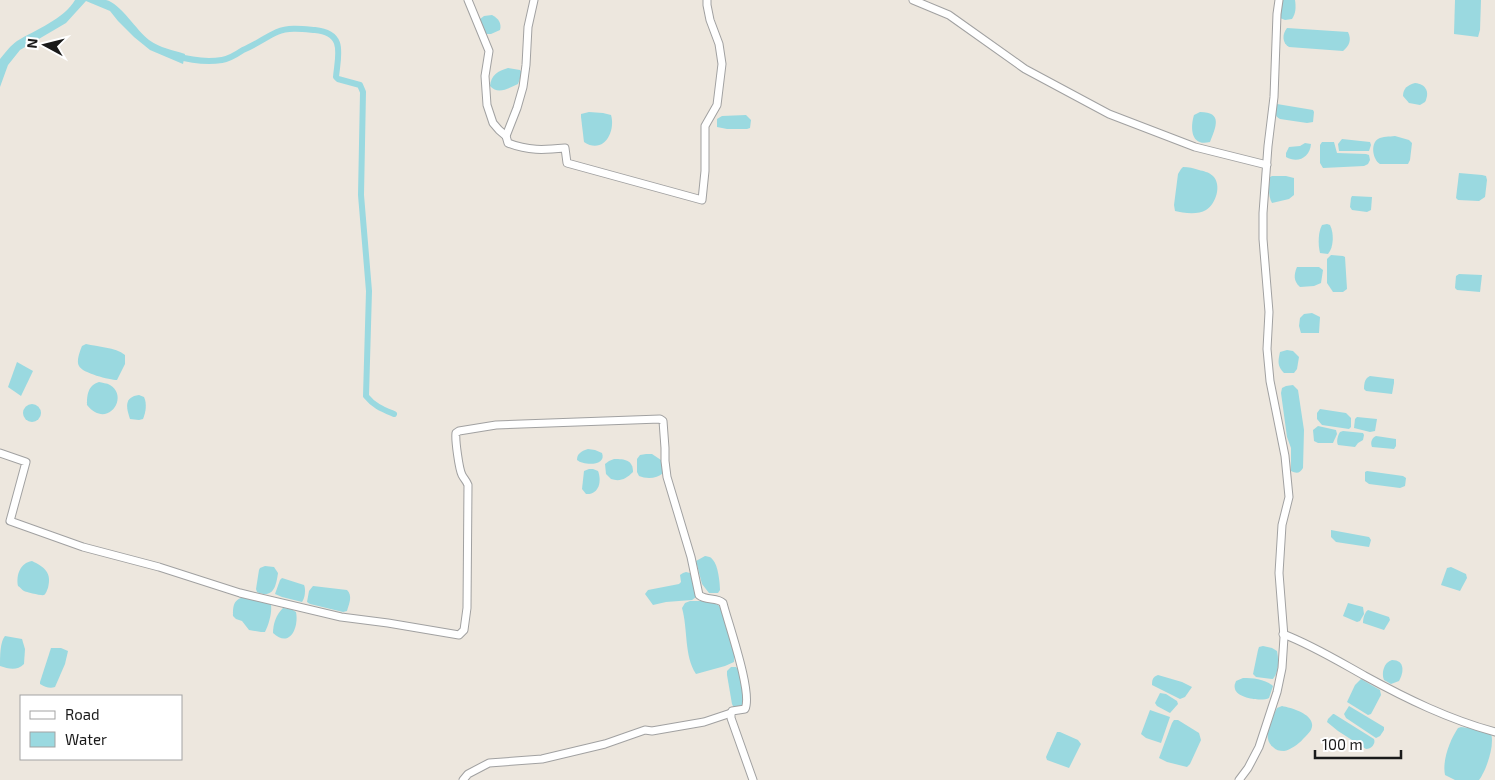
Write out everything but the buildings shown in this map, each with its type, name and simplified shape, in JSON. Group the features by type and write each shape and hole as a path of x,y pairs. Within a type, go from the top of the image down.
{"street":[{"path":"468,0 489,51 485,76 487,105 493,123 506,136 508,143 534,150 565,148 567,162 702,200 705,171 705,126 716,105 722,64 719,44 710,20 708,0"},
{"path":"506,136 518,108 523,87 528,27 534,0"},
{"path":"913,0 949,14 1025,69 1109,114 1195,147 1267,165"},
{"path":"1239,780 1259,747 1277,692 1282,668 1283,634 1279,573 1282,525 1288,497 1285,456 1270,381 1267,349 1269,312 1262,239 1274,97 1279,0"},
{"path":"0,453 26,462 10,521 84,547 160,567 240,592 341,617 388,622 459,635 464,630 467,608 468,486 461,472 456,433 496,425 660,419 662,421 665,448 664,461 667,477 691,557 699,595 702,598 721,600 723,603 747,694 745,709 732,711 731,714 704,722 652,731 645,730 605,744 542,759 489,763 468,774 462,780"},
{"path":"1283,634 1321,650 1384,687 1449,718 1495,732"},
{"path":"731,714 753,780"}],"water":[{"path":"75,0 106,0 111,2 153,43 185,54 183,64 150,50 134,37 110,11 86,1 66,23 20,50 8,65 0,87 0,59 8,49 17,41 64,13"},
{"path":"1280,0 1295,0 1295,10 1292,19 1285,20 1280,18"},
{"path":"1455,0 1481,0 1478,37 1454,34"},
{"path":"492,15 499,21 500,30 491,34 484,34 480,25 480,19 484,16"},
{"path":"1287,28 1348,32 1349,43 1343,51 1289,47 1285,43 1284,38"},
{"path":"508,68 520,70 522,73 518,84 504,90 493,89 490,86 493,76"},
{"path":"1415,83 1422,85 1427,92 1425,102 1420,105 1409,103 1403,96 1406,87"},
{"path":"1277,104 1313,110 1313,122 1307,123 1280,119 1275,113"},
{"path":"589,112 611,115 612,128 610,134 602,144 597,146 584,142 581,114"},
{"path":"1200,112 1212,115 1216,121 1210,142 1199,142 1193,135 1194,115"},
{"path":"746,115 751,120 750,128 727,129 717,127 717,119 722,116"},
{"path":"1395,136 1409,140 1412,143 1408,164 1380,164 1373,152 1374,144 1382,137"},
{"path":"1342,139 1370,142 1371,145 1369,151 1339,151 1338,144"},
{"path":"1322,142 1334,142 1337,153 1366,154 1369,155 1370,160 1364,166 1323,168 1320,163 1320,145"},
{"path":"1305,143 1311,144 1306,156 1295,160 1286,157 1289,147 1300,146"},
{"path":"1183,167 1206,172 1216,180 1217,194 1215,199 1210,207 1203,212 1186,213 1175,211 1178,174"},
{"path":"1459,173 1486,176 1485,197 1479,201 1458,200 1456,198"},
{"path":"1270,177 1294,178 1294,195 1289,199 1272,203 1269,191"},
{"path":"1352,196 1372,197 1371,210 1367,212 1352,210 1350,207"},
{"path":"1322,225 1330,225 1333,236 1328,254 1320,253 1319,242"},
{"path":"1331,255 1345,257 1347,289 1343,292 1333,292 1327,283 1327,259"},
{"path":"1297,267 1319,267 1323,270 1321,283 1314,286 1300,287 1295,277"},
{"path":"1459,274 1482,275 1480,292 1457,290 1455,288 1456,276"},
{"path":"1312,313 1320,317 1319,333 1301,333 1299,326 1300,318 1304,314"},
{"path":"86,344 111,349 125,355 125,364 117,380 96,376 81,369 78,364 79,356 82,346"},
{"path":"1293,351 1299,357 1297,369 1294,373 1284,373 1279,366 1280,352"},
{"path":"17,362 33,371 21,396 8,387"},
{"path":"1370,376 1394,379 1392,394 1366,391 1364,389 1365,383"},
{"path":"99,382 110,385 116,390 117,403 114,409 108,413 95,412 87,405 90,388"},
{"path":"1293,385 1298,390 1304,430 1303,468 1297,473 1291,471 1291,448 1287,437 1281,393 1282,388"},
{"path":"139,395 145,399 146,408 143,419 130,419 127,403 134,396"},
{"path":"32,404 40,409 41,413 36,421 32,422 24,417 23,413 28,405"},
{"path":"1320,409 1346,413 1351,418 1351,427 1349,429 1322,425 1317,419 1317,413"},
{"path":"1357,417 1377,419 1375,431 1370,432 1354,428"},
{"path":"1318,426 1336,430 1337,434 1333,443 1318,443 1314,441 1313,430"},
{"path":"1343,431 1363,433 1363,440 1355,447 1338,445 1338,436"},
{"path":"1376,436 1396,439 1396,446 1394,449 1372,447 1372,440"},
{"path":"588,449 602,453 603,457 598,463 589,464 577,460 579,454"},
{"path":"652,454 661,460 663,473 661,475 651,478 639,476 637,472 637,459 640,455"},
{"path":"614,459 628,461 632,465 633,472 623,479 611,479 606,474 605,464"},
{"path":"589,469 598,471 600,479 597,490 586,494 582,489 584,471"},
{"path":"1365,472 1403,476 1406,478 1405,486 1400,488 1369,484 1365,481"},
{"path":"1331,530 1369,537 1371,540 1369,547 1336,542 1331,537"},
{"path":"705,556 715,562 720,587 718,593 709,593 702,584 696,561"},
{"path":"32,561 44,568 48,574 49,583 44,595 25,592 18,586 20,570 24,564"},
{"path":"265,566 274,567 278,573 273,590 270,593 262,594 257,592 256,589 259,570"},
{"path":"1451,567 1466,574 1467,578 1460,591 1441,585 1447,568"},
{"path":"686,572 690,573 693,577 696,597 692,600 653,605 645,594 648,590 679,584 681,582 680,575"},
{"path":"282,578 304,585 305,594 302,602 275,594"},
{"path":"313,586 347,590 350,597 347,611 343,612 307,602 309,591"},
{"path":"248,596 268,602 271,605 270,618 265,632 249,630 242,621 233,616 235,602"},
{"path":"690,601 712,602 718,605 725,620 732,644 734,662 696,674 688,651 682,608 685,603"},
{"path":"1348,603 1363,607 1364,614 1360,621 1357,622 1343,616"},
{"path":"283,608 296,612 297,618 292,634 284,639 273,633 275,620"},
{"path":"1368,610 1389,617 1390,620 1384,630 1363,623"},
{"path":"5,636 22,639 25,649 24,664 19,668 10,669 0,666 1,645"},
{"path":"1263,646 1277,651 1278,666 1273,679 1256,677 1253,674 1259,647"},
{"path":"51,648 61,648 68,651 65,664 55,687 51,688 40,684 40,682"},
{"path":"1392,660 1401,664 1402,674 1399,681 1391,684 1384,680 1383,674 1385,665"},
{"path":"731,667 736,667 741,676 744,691 743,707 734,708 732,704 727,675 727,671"},
{"path":"1158,675 1192,687 1185,697 1180,699 1152,685 1153,679"},
{"path":"1243,678 1263,680 1273,686 1269,698 1261,700 1240,695 1235,686 1236,681"},
{"path":"1361,679 1380,690 1381,695 1371,714 1368,715 1347,702 1355,685"},
{"path":"1160,693 1166,694 1177,701 1178,704 1170,713 1155,703"},
{"path":"1282,706 1292,708 1308,716 1312,725 1311,730 1297,745 1284,751 1274,748 1268,739 1273,717 1277,708"},
{"path":"1349,706 1384,727 1380,736 1376,738 1346,718 1344,714"},
{"path":"1150,710 1170,717 1161,743 1146,738 1141,734"},
{"path":"1333,714 1374,739 1373,746 1366,749 1338,731 1327,722"},
{"path":"1174,720 1178,720 1199,733 1201,740 1187,767 1159,758"},
{"path":"1461,727 1491,734 1492,745 1489,758 1479,780 1455,780 1445,775 1447,750 1458,728"},
{"path":"1057,732 1078,740 1081,744 1069,768 1047,760 1046,757"}],"waterway":[{"path":"176,56 211,61 225,59 277,32 291,29 325,32 336,40 338,46 336,77 360,85 363,92 361,195 369,291 366,396 375,405 394,414"}]}
